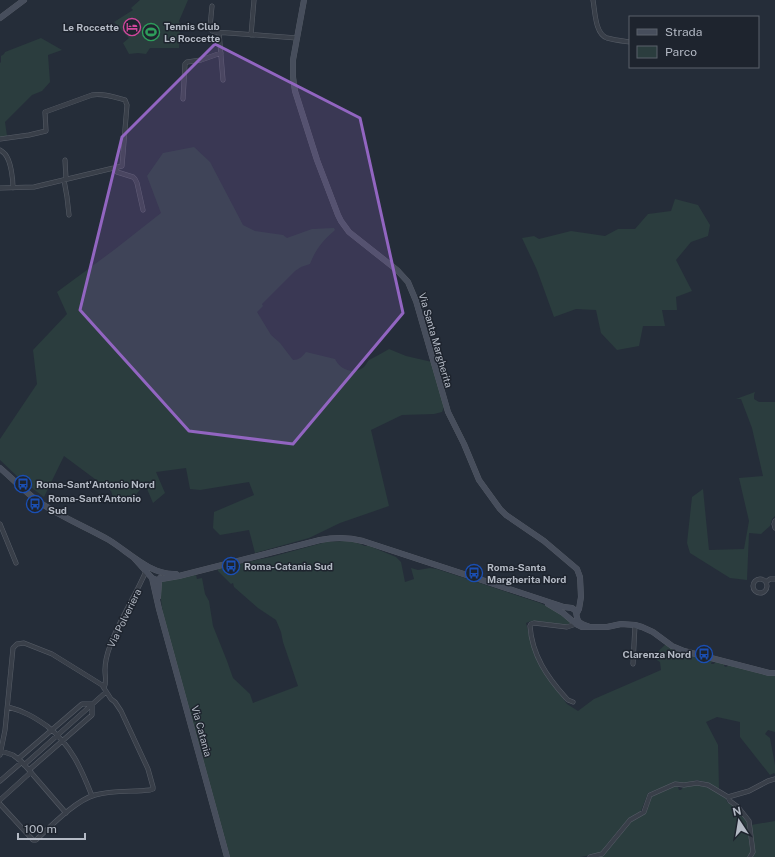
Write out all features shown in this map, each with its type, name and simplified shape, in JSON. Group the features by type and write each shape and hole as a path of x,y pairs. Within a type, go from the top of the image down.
{"main road":[{"path":"0,18 24,0"},
{"name":"Via Santa Margherita","path":"304,0 293,68 295,91 317,160 338,215 349,232 397,270 408,282 416,301 448,412 464,444 481,484 506,515 539,537 577,569 580,577 580,604 576,614"},
{"path":"0,468 31,496 108,540 150,568 157,577"},
{"path":"134,558 146,571 157,577 192,572 320,540 339,537 352,538 574,609 578,622 590,627"},
{"name":"Via Catania","path":"157,577 159,609 227,857"},
{"path":"568,618 566,612 578,600 580,590"},
{"path":"537,598 556,609 576,624 585,628 607,627 621,624 635,625 653,632 672,646 684,651 769,673 775,673"},
{"path":"568,618 573,618 576,614"}],"street":[{"path":"252,35 254,0"},
{"path":"592,0 598,30 607,38 629,42"},
{"path":"212,6 211,29 215,32 297,38"},
{"path":"219,32 223,80"},
{"path":"183,99 186,62 201,60 221,53"},
{"path":"0,139 46,131 45,112 92,95 104,95 125,100 127,105 122,166 34,187 0,188"},
{"path":"0,150 8,158 13,178 13,188"},
{"path":"65,160 65,180 69,215"},
{"path":"116,167 118,172 133,177 137,183 143,210"},
{"path":"775,521 775,528"},
{"path":"0,526 16,563"},
{"name":"Via Polveriera","path":"105,690 105,671 112,640 146,571"},
{"path":"766,582 770,579 775,579"},
{"path":"573,702 566,698 545,671 536,654 530,624 534,623 567,627 576,624"},
{"path":"633,664 635,625"},
{"path":"0,804 33,840 36,840 66,813 92,796 109,792 150,790 153,787 148,769 121,711 102,685 52,654 24,643 17,644 13,648 8,707 0,753 13,755 21,762 66,813"},
{"path":"21,762 57,735 92,704 105,690"},
{"path":"0,781 21,762 51,730 82,704 92,704"},
{"path":"0,800 62,741 92,715 92,704"},
{"path":"8,707 32,715 57,735 73,755 92,796"},
{"path":"728,797 749,791 775,779"},
{"path":"590,857 602,854 630,820 644,812 650,795 675,784 684,785 697,782 708,785 728,797 749,821 753,852 750,857"}],"highlighted area":[{"path":"215,44 360,118 403,313 293,444 189,431 80,310 122,137"}],"green space":[{"name":"Tennis Club Le Roccette","path":"140,0 188,0 179,21 179,48 150,48 146,54 129,54 123,43 129,38 114,22 133,10 131,8"},
{"path":"41,38 62,50 48,55 50,82 42,91 32,95 5,122 7,136 0,137 1,56 5,52"},
{"path":"194,147 210,162 243,225 255,231 283,235 287,238 312,229 334,228 335,230 320,245 310,264 295,271 262,304 263,306 257,312 271,335 280,343 293,360 300,358 306,352 335,359 340,366 348,370 356,371 364,367 369,360 389,349 406,356 432,362 444,407 442,412 434,414 402,415 371,430 389,506 340,523 309,538 255,553 249,530 220,535 213,528 214,512 254,495 249,482 200,490 190,489 186,468 156,472 165,493 153,503 145,484 132,499 114,500 111,491 64,456 44,497 20,479 0,460 0,439 37,384 33,350 67,314 57,292 161,213 147,176 163,153"},
{"path":"675,199 698,205 710,225 708,236 691,242 676,260 692,291 676,297 677,310 662,310 665,326 643,326 639,346 617,350 601,333 596,310 576,309 554,317 537,270 522,238 534,236 539,239 571,231 605,236 618,229 635,229 648,214 671,211"},
{"path":"755,392 754,399 759,402 775,402 775,516 772,519 770,526 761,534 749,533 747,580 730,578 690,553 687,543 692,497 703,489 709,550 744,549 749,521 739,478 763,476 752,428 741,399 736,399"},
{"path":"326,542 354,542 364,546 367,545 396,557 401,562 405,582 414,579 411,568 418,570 430,568 437,569 540,603 565,617 573,623 566,625 531,621 526,623 535,655 544,673 567,704 578,711 594,699 661,670 660,662 652,657 666,644 679,652 712,661 711,664 714,664 715,662 724,664 726,667 729,665 769,676 775,676 775,732 768,730 765,734 770,738 775,765 775,774 770,775 740,737 740,722 717,717 706,722 718,745 719,789 708,783 697,780 687,783 674,783 648,793 641,811 629,818 602,852 598,854 580,857 230,857 163,614 160,593 162,582 196,575 197,579 202,578 205,594 209,601 213,626 233,678 250,694 253,703 298,686 276,620 258,608 234,587 233,583 231,584 218,571 218,569 271,557"},
{"path":"698,784 708,787 726,798 727,802 737,808 751,825 775,821 775,857 598,857 604,855 607,849 613,844 630,821 646,813 652,796 676,786 679,790 681,790 683,787"}],"place":[{"name":"Le Roccette","path":"132,27"},
{"name":"Tennis Club Le Roccette","path":"151,32"},
{"name":"Roma-Sant'Antonio Nord","path":"23,484"},
{"name":"Roma-Sant'Antonio Sud","path":"35,504"},
{"name":"Roma-Catania Sud","path":"231,566"},
{"name":"Roma-Santa Margherita Nord","path":"474,573"},
{"name":"Clarenza Nord","path":"704,654"}]}
